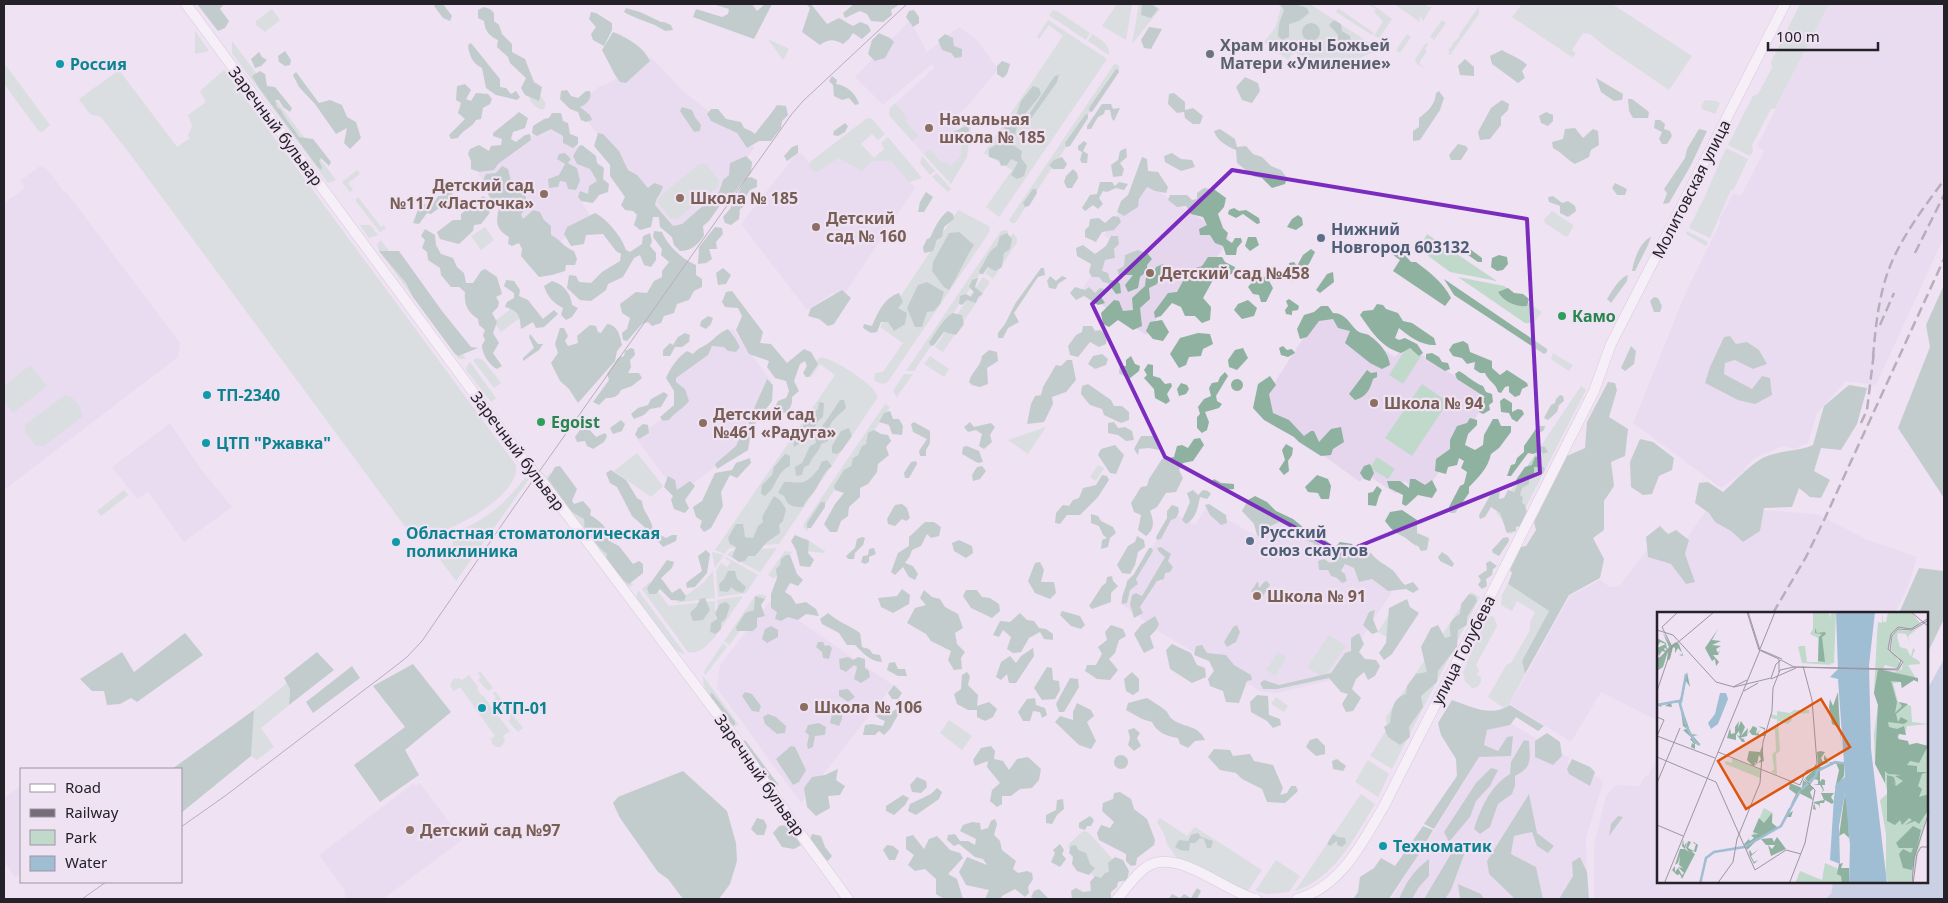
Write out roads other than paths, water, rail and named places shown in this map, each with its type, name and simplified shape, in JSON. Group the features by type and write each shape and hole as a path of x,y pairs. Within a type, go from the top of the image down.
{"street":[{"name":"Заречный бульвар","path":"186,4 525,462 541,480 728,728 799,832 848,899"},
{"name":"Молитовская улица","path":"1600,375 1611,344 1785,4"},
{"name":"улица Голубева","path":"1297,899 1308,896 1326,886 1339,874 1361,845 1384,806 1568,444 1600,375"},
{"path":"1117,899 1147,866 1164,861 1180,863 1190,867 1232,891 1256,899"}],"water":[{"path":"1944,659 1944,899 1825,899 1831,894 1833,883 1928,883 1928,688"}],"tram line":[{"path":"182,826 225,796 393,668 422,641 512,510 791,115 803,101 907,4"},
{"path":"82,899 105,883"}],"railway":[{"path":"1873,357 1879,305 1893,258 1908,231 1944,180"},
{"path":"1915,253 1944,195"},
{"path":"1774,612 1806,557 1825,518 1944,259"},
{"path":"1880,325 1894,293"},
{"path":"1861,423 1867,410 1874,352"}],"place":[{"name":"Храм иконы Божьей Матери «Умиление»","path":"1210,54"},
{"name":"Россия","path":"60,64"},
{"name":"Начальная школа № 185","path":"929,128"},
{"name":"Детский сад №117 «Ласточка»","path":"544,194"},
{"name":"Школа № 185","path":"680,198"},
{"name":"Детский сад № 160","path":"816,227"},
{"name":"Нижний Новгород 603132","path":"1321,238"},
{"name":"Детский сад №458","path":"1150,273"},
{"name":"Камо","path":"1562,316"},
{"name":"ТП-2340","path":"207,395"},
{"name":"Школа № 94","path":"1374,403"},
{"name":"Egoist","path":"541,422"},
{"name":"Детский сад №461 «Радуга»","path":"703,423"},
{"name":"ЦТП \"Ржавка\"","path":"206,443"},
{"name":"Русский союз скаутов","path":"1250,541"},
{"name":"Областная стоматологическая поликлиника","path":"396,542"},
{"name":"Школа № 91","path":"1257,596"},
{"name":"Школа № 106","path":"804,707"},
{"name":"КТП-01","path":"482,708"},
{"name":"Детский сад №97","path":"410,830"},
{"name":"Техноматик","path":"1383,846"}]}
